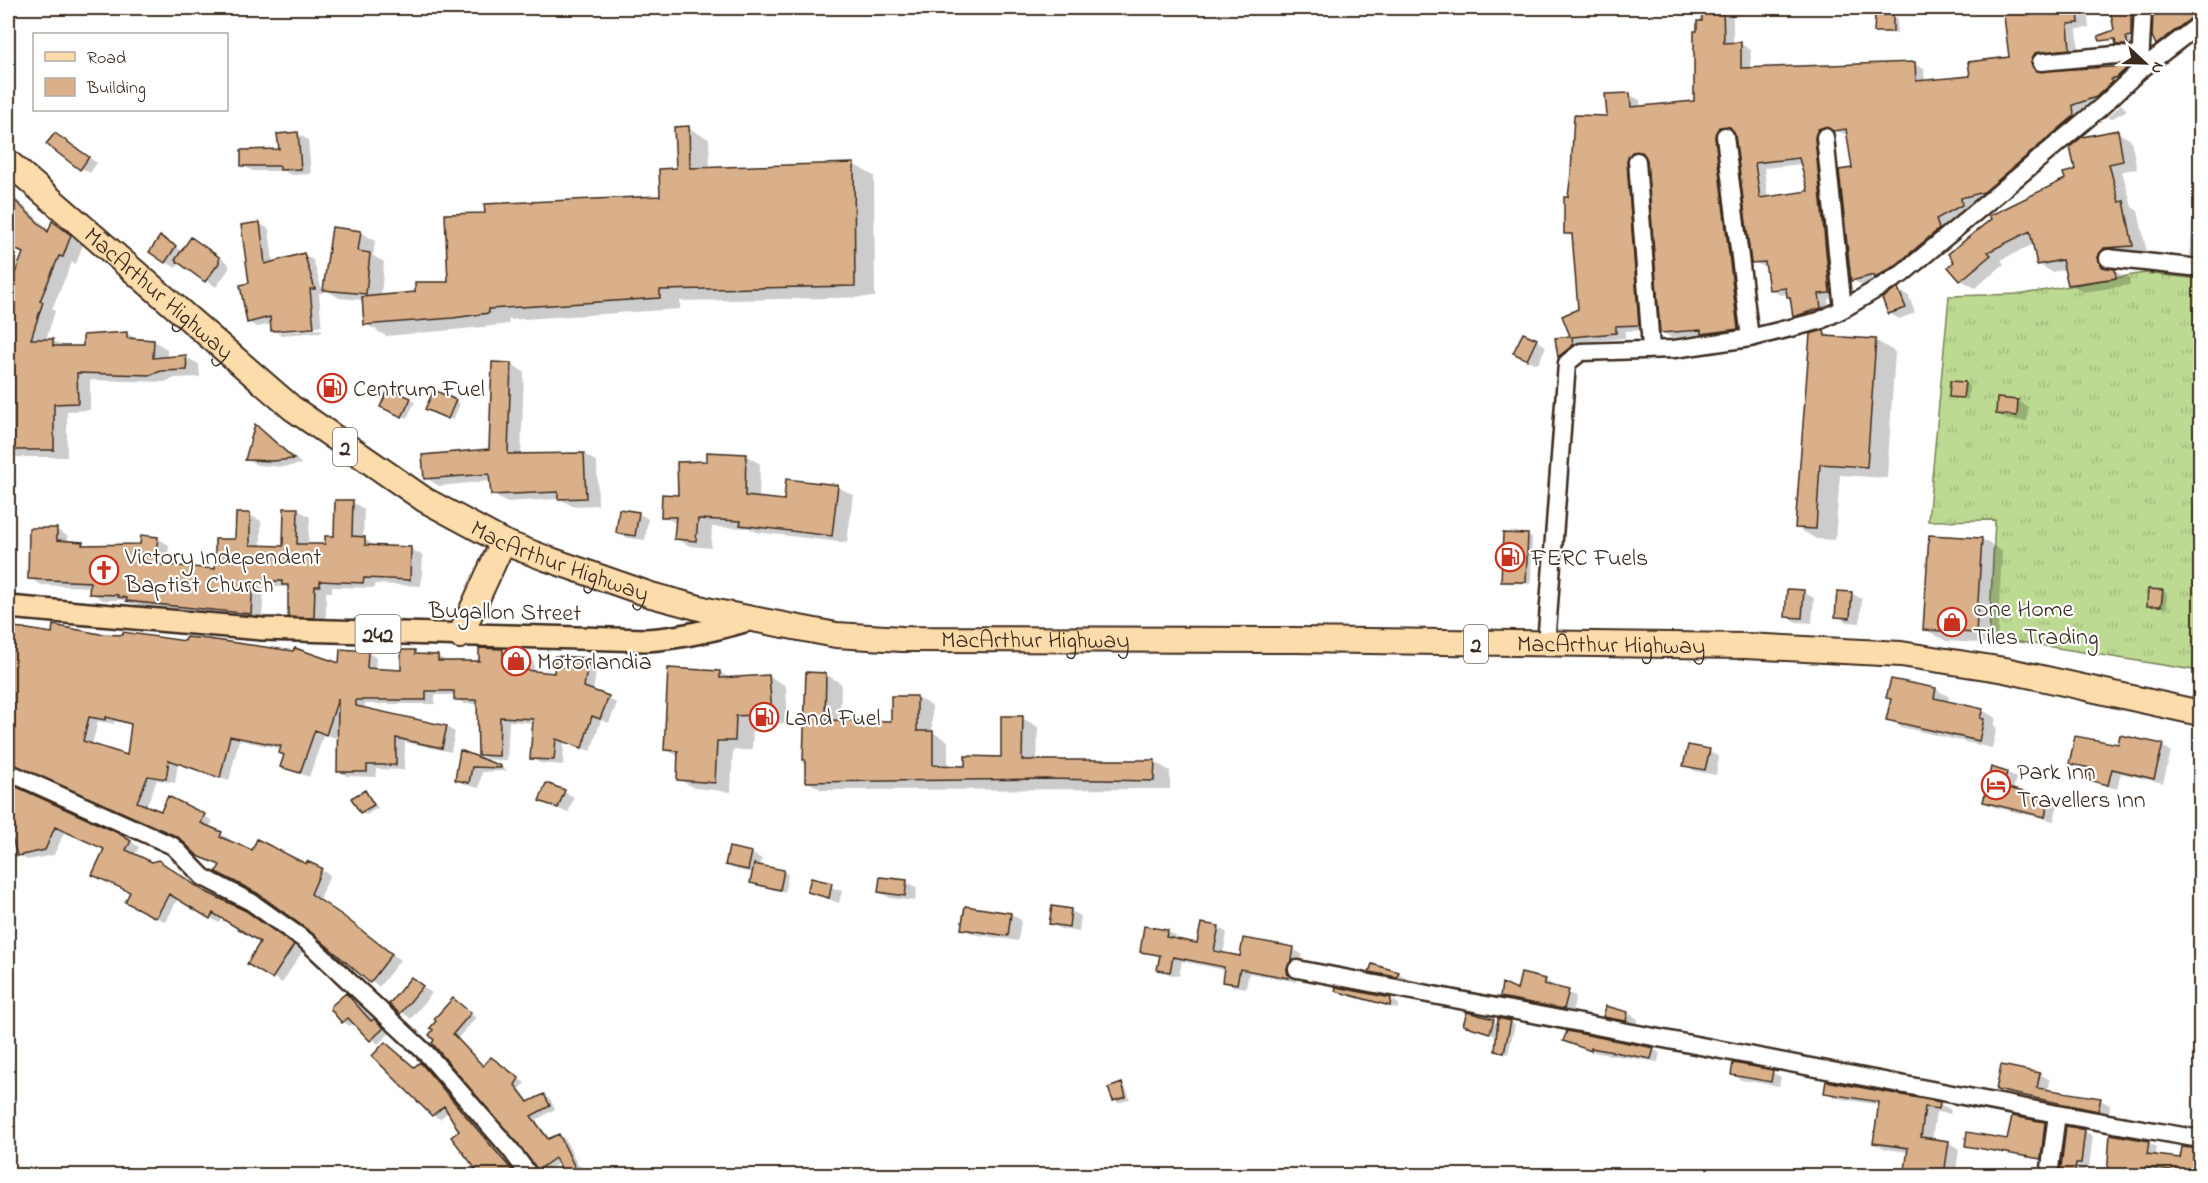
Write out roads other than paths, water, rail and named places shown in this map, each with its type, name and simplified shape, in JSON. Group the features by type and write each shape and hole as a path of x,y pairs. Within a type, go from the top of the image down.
{"highway":[{"name":"MacArthur Highway","path":"8,162 300,414 424,500 503,542 651,595 748,620 836,635 902,639 1133,642 1295,640 1746,646 1901,654 2015,672 2200,713"},
{"path":"460,636 503,542"}],"main road":[{"name":"Bugallon Street","path":"8,607 240,628 460,636 670,639 748,620"}],"street":[{"path":"2140,63 2143,8"},
{"path":"1546,645 1567,363 1581,352 1674,349 1750,339 1819,321 1843,309 1902,274 2101,107 2140,63 2200,24"},
{"path":"2041,62 2115,56 2140,63"},
{"path":"1725,136 1750,339"},
{"path":"1825,136 1843,309"},
{"path":"1636,161 1651,348"},
{"path":"2108,258 2200,268"},
{"path":"8,772 173,846 203,877 251,902 306,940 428,1056 510,1149 530,1176"},
{"path":"1297,969 2057,1114 2200,1139"},
{"path":"2049,1176 2057,1114"}],"place":[{"name":"Centrum Fuel","path":"332,388"},
{"name":"FERC Fuels","path":"1510,557"},
{"name":"Victory Independent Baptist Church","path":"104,570"},
{"name":"One Home Tiles Trading","path":"1952,622"},
{"name":"Motorlandia","path":"516,661"},
{"name":"Land Fuel","path":"764,717"},
{"name":"Park Inn Travellers Inn","path":"1996,785"}]}
